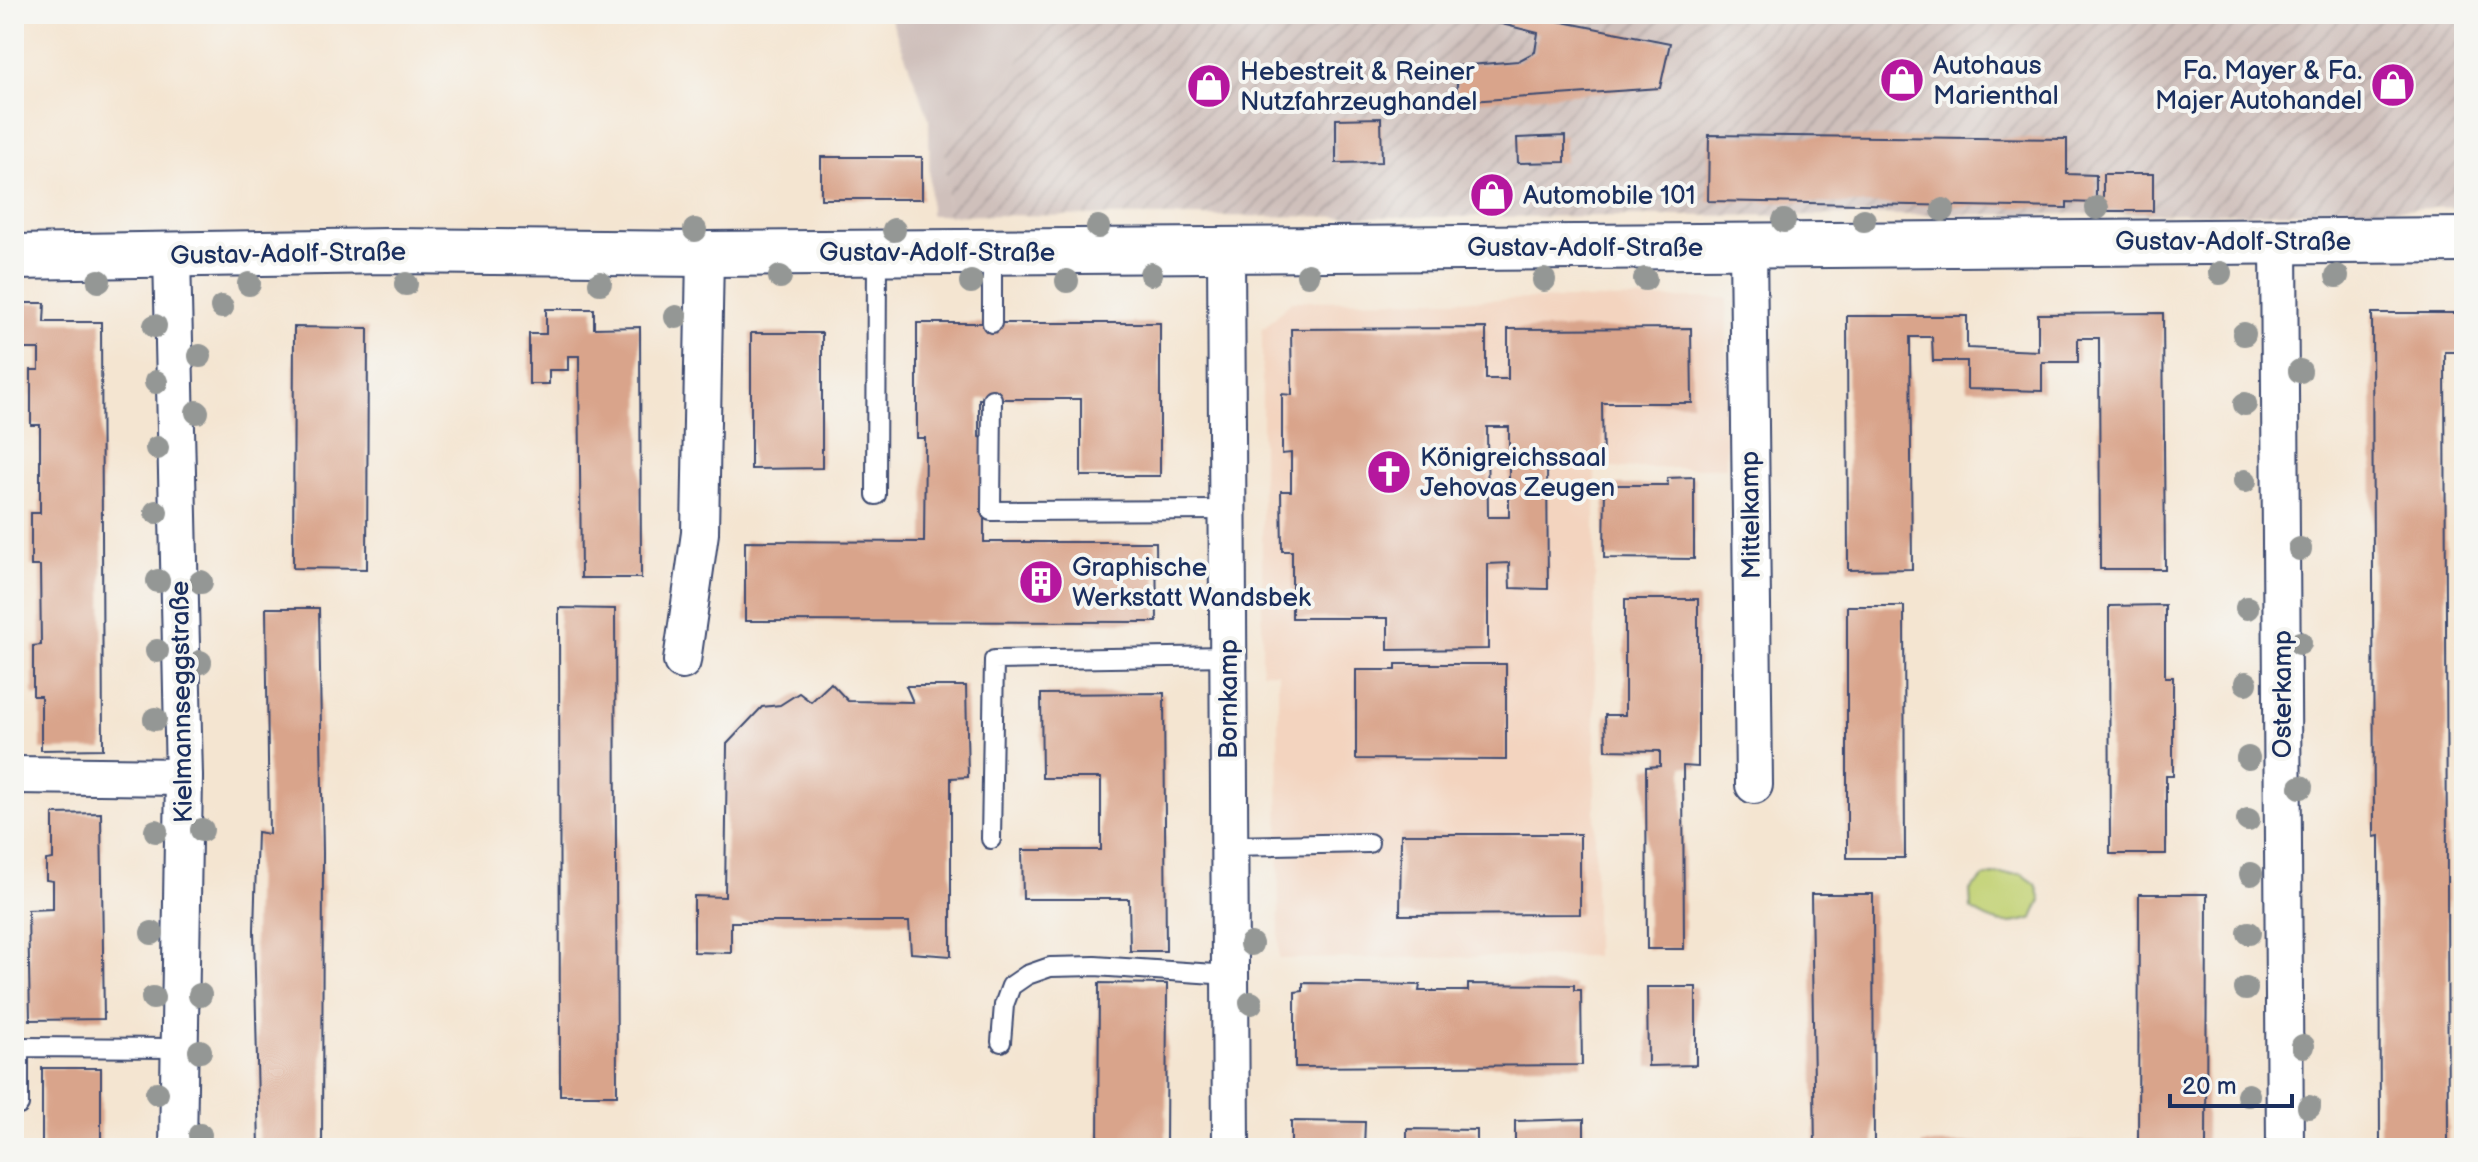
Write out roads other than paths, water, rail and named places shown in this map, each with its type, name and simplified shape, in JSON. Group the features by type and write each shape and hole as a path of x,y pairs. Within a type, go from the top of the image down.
{"street":[{"name":"Osterkamp","path":"2279,240 2285,1148"},
{"name":"Gustav-Adolf-Straße","path":"14,257 389,251 705,254 2464,240"},
{"name":"Mittelkamp","path":"1748,245 1754,785"},
{"name":"Bornkamp","path":"1226,250 1231,1148"},
{"path":"682,661 700,533 705,254"},
{"name":"Kielmannseggstraße","path":"172,255 184,777 178,1148"},
{"path":"14,775 184,777"}],"lane":[{"path":"876,495 877,252"},
{"path":"992,252 992,323"},
{"path":"992,399 991,511 1227,510"},
{"path":"991,839 994,660 1228,656"},
{"path":"1229,846 1369,843"},
{"path":"1001,1042 1004,1005 1011,986 1027,975 1050,967 1095,966 1230,975"},
{"path":"19,1105 19,1047 180,1048"}],"place":[{"name":"Autohaus Marienthal","path":"1902,80"},
{"name":"Fa. Mayer & Fa. Majer Autohandel","path":"2393,85"},
{"name":"Hebestreit & Reiner Nutzfahrzeughandel","path":"1209,86"},
{"name":"Automobile 101","path":"1492,195"},
{"name":"Königreichssaal Jehovas Zeugen","path":"1389,472"},
{"name":"Graphische Werkstatt Wandsbek","path":"1041,582"}]}
